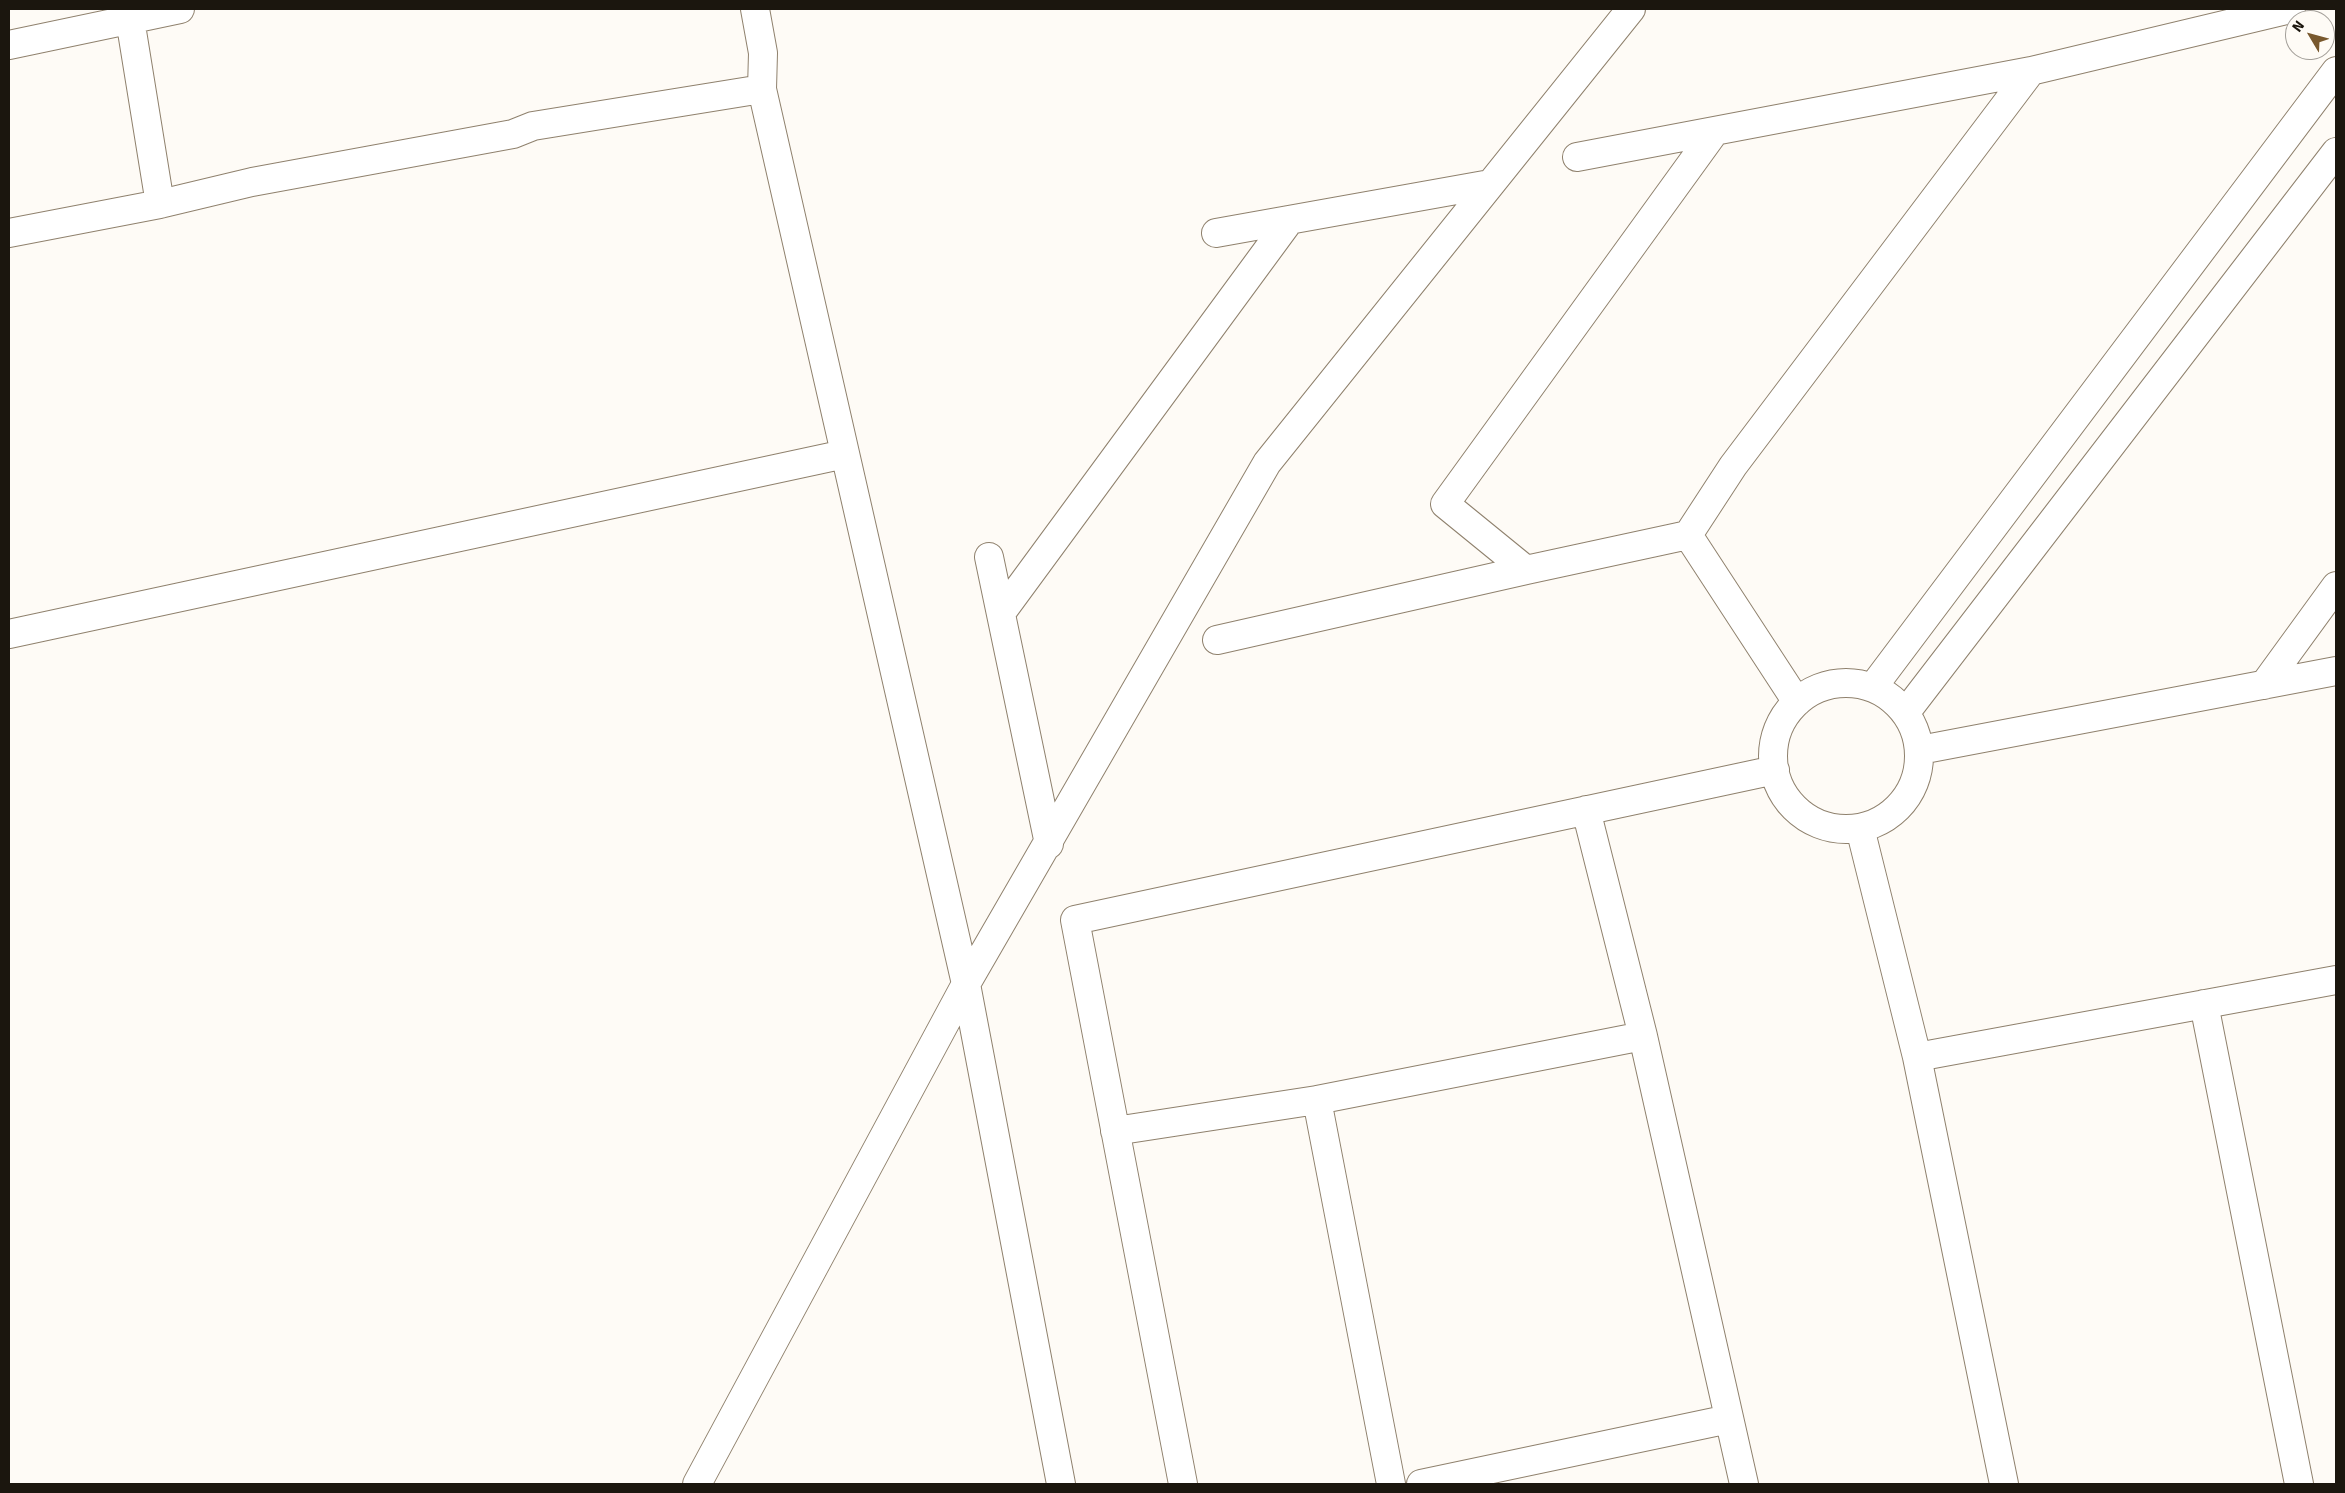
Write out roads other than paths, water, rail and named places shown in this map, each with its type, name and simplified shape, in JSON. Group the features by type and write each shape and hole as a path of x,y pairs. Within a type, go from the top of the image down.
{"street":[{"path":"9,45 180,9"},
{"path":"755,9 763,53 762,89 966,984 1061,1484"},
{"path":"697,1484 966,984 1049,844 1268,463 1631,9"},
{"path":"1577,157 2031,71 2291,9"},
{"path":"130,19 160,204"},
{"path":"1217,640 1688,535 1734,466 2031,71"},
{"path":"1874,687 2336,71"},
{"path":"9,234 160,204 252,182 513,134 532,126 762,89"},
{"path":"1526,570 1445,504 1715,131"},
{"path":"1906,712 2336,152"},
{"path":"1216,233 1490,184"},
{"path":"1001,612 1289,221"},
{"path":"9,634 845,454"},
{"path":"1688,535 1796,702"},
{"path":"989,557 1049,844"},
{"path":"2264,685 2336,586"},
{"path":"1920,750 2336,671"},
{"path":"1834,683 1854,683 1874,687 1892,698 1906,712 1916,730 1920,750 1919,770 1914,784 1898,808 1881,821 1860,828 1838,829 1817,824 1799,812 1784,797 1776,778 1772,758 1775,737 1783,718 1796,702 1814,690 1834,683"},
{"path":"1183,1484 1074,920 1775,770"},
{"path":"1586,810 1643,1036 1744,1484"},
{"path":"1860,828 1917,1056 2004,1484"},
{"path":"1917,1056 2336,980"},
{"path":"2204,1004 2299,1484"},
{"path":"1115,1131 1317,1100 1643,1036"},
{"path":"1317,1100 1391,1484"},
{"path":"1421,1484 1729,1419"}]}
